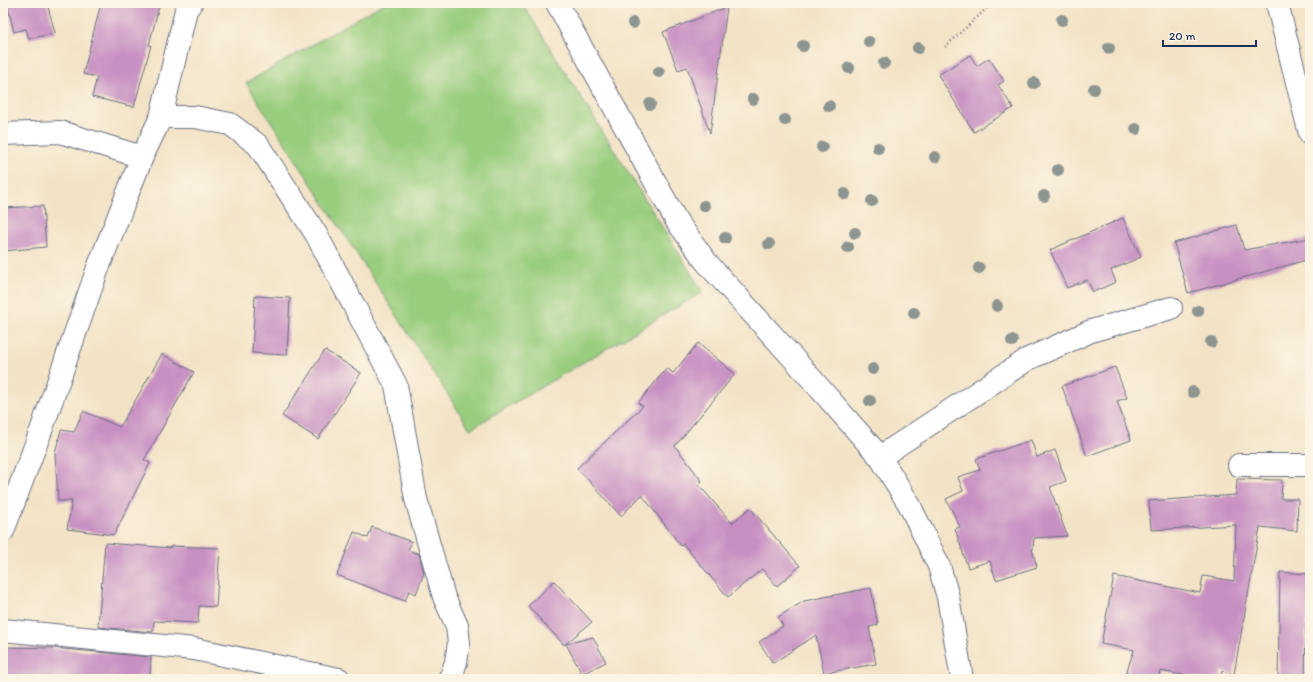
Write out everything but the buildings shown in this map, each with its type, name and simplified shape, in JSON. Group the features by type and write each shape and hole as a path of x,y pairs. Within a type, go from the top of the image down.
{"street":[{"path":"3,531 42,428 98,268 142,157 161,117 186,10 191,3"},
{"path":"557,3 676,220 707,263 880,457 909,504 939,566 948,596 962,679"},
{"path":"1277,3 1310,134"},
{"path":"161,117 195,117 230,124 258,145 316,234 396,385 416,499 444,597 456,626 459,643 456,662 449,679"},
{"path":"3,134 60,132 142,157"},
{"path":"880,457 1028,359 1090,331 1171,308"},
{"path":"1239,465 1310,465"},
{"path":"3,630 194,649 258,661 339,679"}],"path":[{"path":"945,47 986,10 990,3"}],"green space":[{"path":"384,3 522,3 703,292 470,429 246,83"}]}
